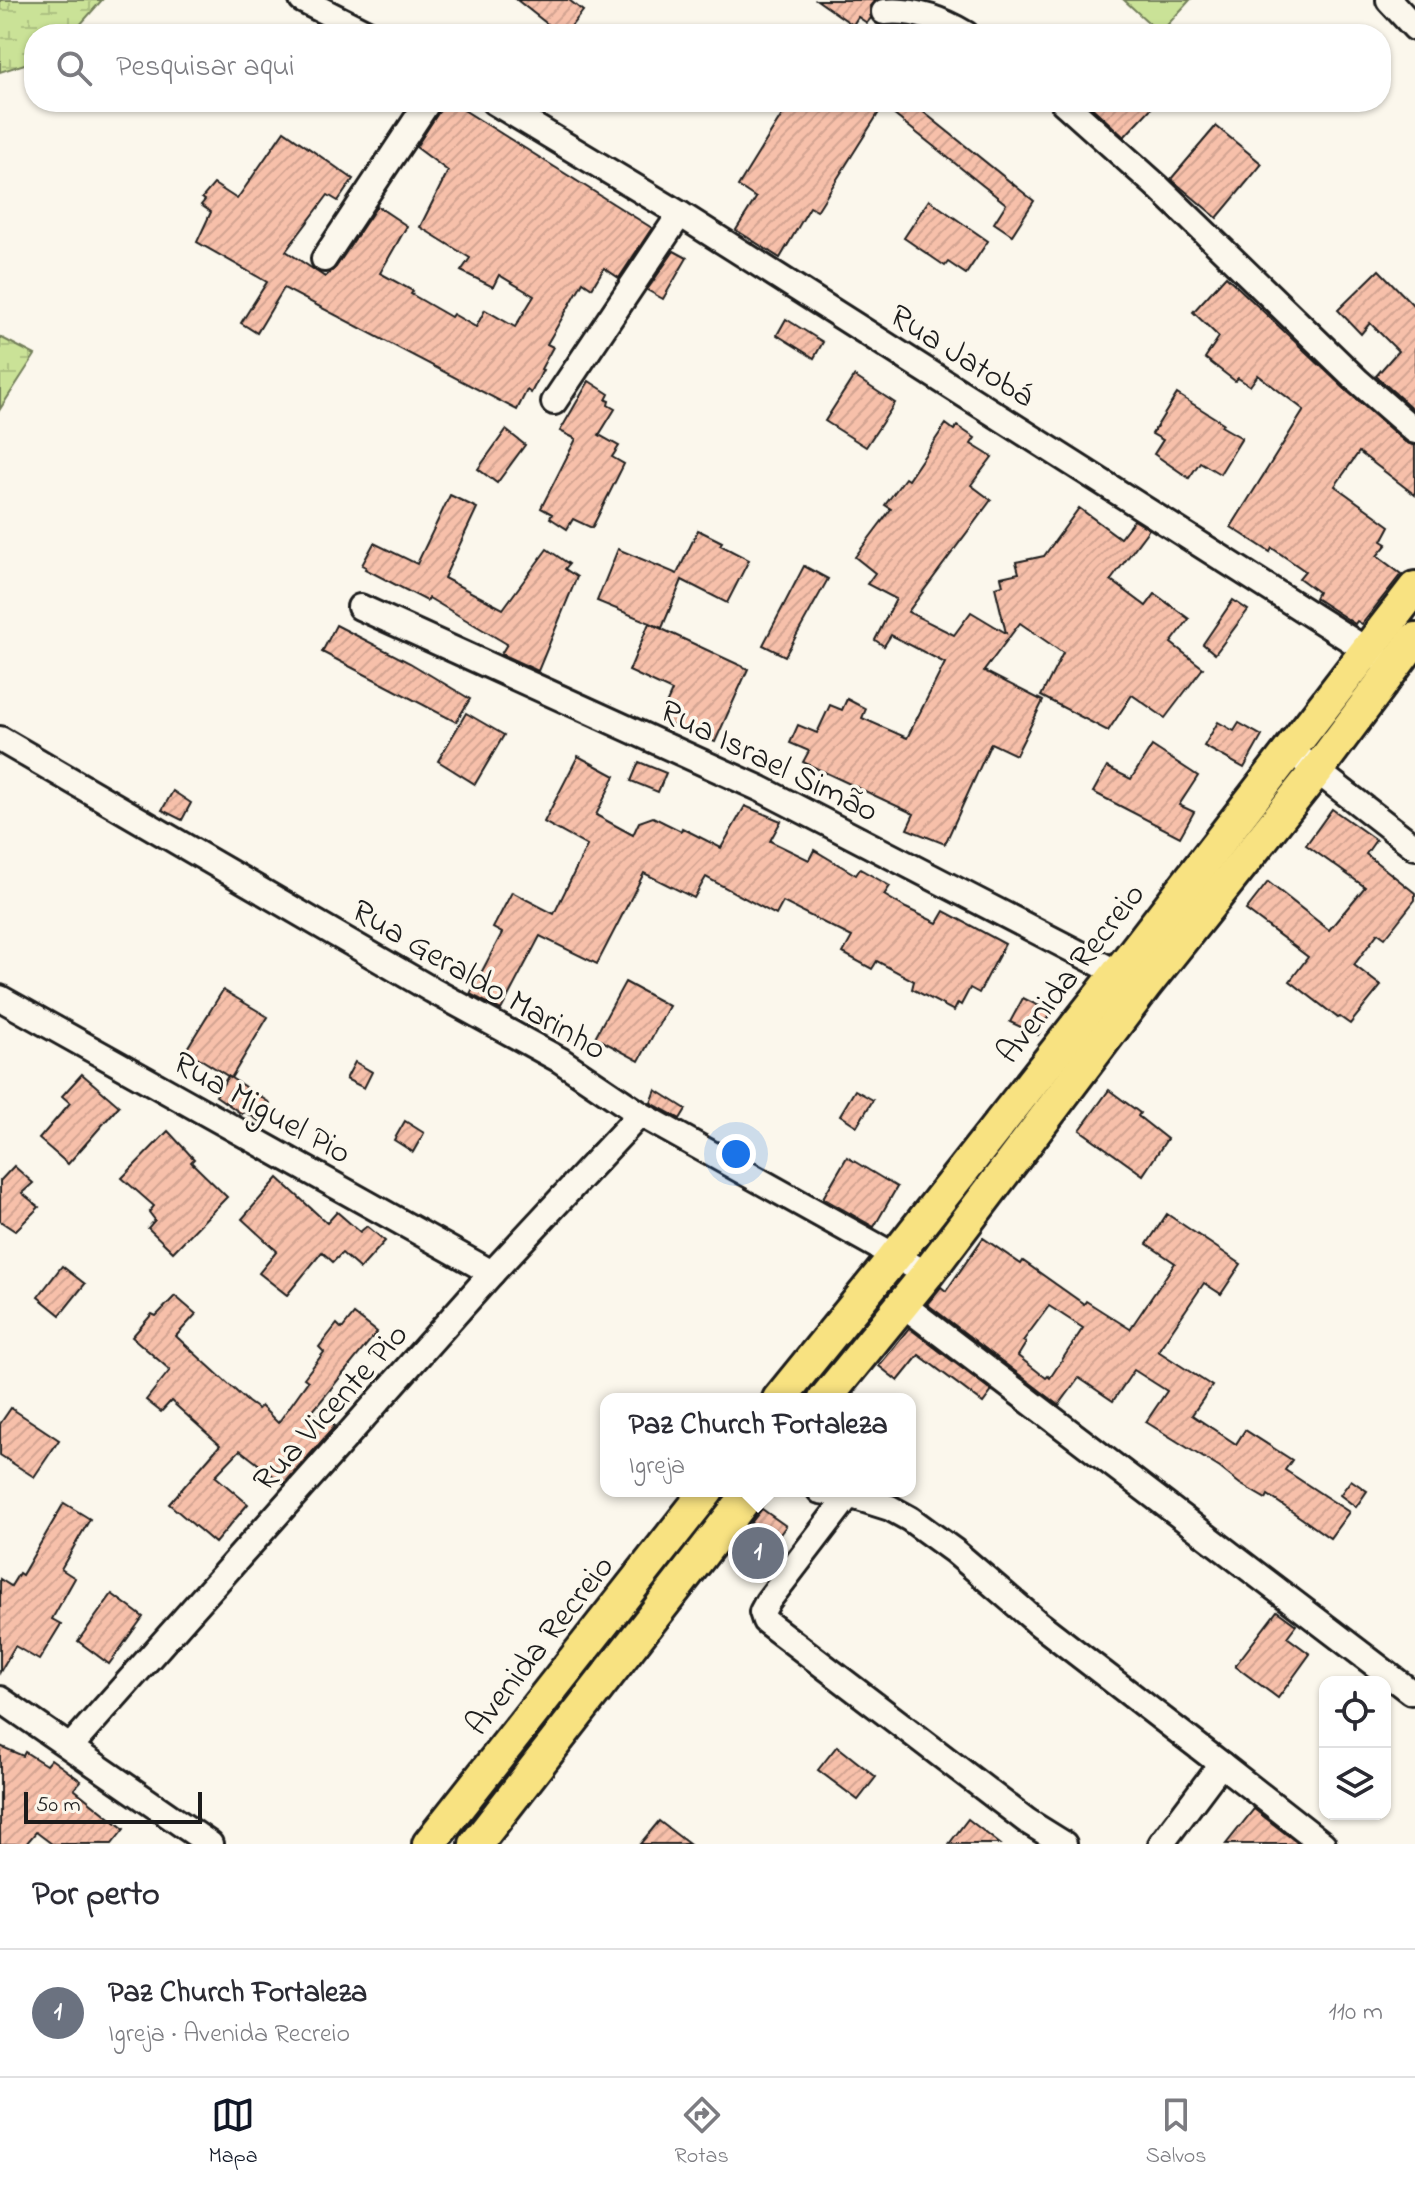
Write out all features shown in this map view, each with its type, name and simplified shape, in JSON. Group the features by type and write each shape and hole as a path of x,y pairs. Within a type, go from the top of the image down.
{"main road":[{"name":"Avenida Recreio","path":"830,1393 927,1274 1288,750 1415,588"},
{"name":"Avenida Recreio","path":"784,1393 896,1255 1131,980 1317,770 1415,639"},
{"name":"Avenida Recreio","path":"429,1844 702,1497"},
{"path":"476,1844 746,1497"},
{"path":"633,1584 660,1606"}],"street":[{"path":"302,0 349,24"},
{"path":"1389,0 1415,28"},
{"path":"884,12 930,17 945,24"},
{"path":"324,259 421,112"},
{"name":"Rua Jatobá","path":"511,112 680,214 1393,667"},
{"path":"1074,112 1159,188 1358,381 1415,431"},
{"path":"554,402 680,214"},
{"name":"Rua Israel Simão","path":"360,607 761,789 1131,980"},
{"name":"Rua Geraldo Marinho","path":"0,739 432,990 560,1060 640,1114 927,1274"},
{"path":"1288,750 1415,847"},
{"name":"Rua Miguel Pio","path":"0,998 492,1273"},
{"name":"Rua Vicente Pio","path":"71,1746 492,1273 640,1114"},
{"path":"902,1304 1411,1692"},
{"path":"847,1497 768,1601 762,1612 765,1621 1027,1821 1064,1844"},
{"path":"855,1497 890,1508 932,1535 1038,1623 1323,1844"},
{"path":"0,1699 210,1844"},
{"path":"1161,1844 1221,1764"}],"green space":[{"path":"0,0 102,0 81,24 24,24 24,64 0,72"},
{"path":"1124,0 1190,0 1168,24 1150,24"},
{"path":"0,337 35,355 0,409"}],"building":[{"path":"517,0 569,0 583,11 573,24 547,24"},
{"path":"817,0 875,0 870,6 871,18 867,23 858,17 852,24"},
{"path":"439,112 467,112 652,228 619,278 604,268 592,288 583,282 547,344 553,347 543,370 531,393 527,390 517,410 284,288 257,333 241,323 267,282 197,242 211,212 201,205 205,200 202,198 214,184 237,199 284,131 353,179 338,201 328,195 286,251 325,277 336,267 377,206 407,226 380,273 451,317 453,314 476,327 485,310 515,327 534,296 499,275 493,287 461,271 470,258 420,227 448,171 416,147"},
{"path":"784,112 879,112 817,211 810,207 780,258 736,230 756,198 738,186"},
{"path":"891,112 923,112 1034,201 1012,235 994,223 1006,204"},
{"path":"1097,112 1148,112 1124,137"},
{"path":"1216,126 1262,164 1217,218 1171,179"},
{"path":"929,200 988,241 966,274 948,262 945,266 904,238"},
{"path":"674,251 687,258 663,299 647,290"},
{"path":"1379,270 1415,307 1415,411 1376,376 1398,351 1370,323 1361,334 1338,310"},
{"path":"1226,276 1348,392 1405,442 1415,446 1415,495 1359,452 1335,486 1390,526 1382,541 1387,544 1377,556 1401,574 1362,624 1357,621 1355,624 1315,598 1318,592 1299,578 1305,571 1272,548 1270,552 1231,527 1304,410 1258,375 1250,386 1238,378 1235,381 1205,358 1219,337 1193,312"},
{"path":"786,319 823,342 814,358 777,335"},
{"path":"854,376 895,403 866,447 825,421"},
{"path":"589,381 609,394 606,400 609,401 608,405 615,409 599,435 619,446 612,457 624,464 592,528 573,519 567,529 541,508 576,439 560,431"},
{"path":"1177,394 1242,438 1220,474 1200,462 1189,478 1154,454 1163,440 1152,434"},
{"path":"946,424 954,430 957,426 975,438 971,444 992,457 971,485 991,500 908,612 954,635 971,612 1006,633 995,587 1003,585 1001,577 1019,573 1016,562 1044,556 1079,508 1120,538 1134,520 1149,529 1111,580 1146,606 1155,594 1189,619 1171,643 1203,668 1165,718 1132,695 1108,731 1041,696 1063,653 1020,623 984,671 1043,701 1016,755 991,743 945,844 907,829 914,814 803,762 809,751 790,743 798,725 817,733 830,705 842,710 847,699 866,709 862,718 907,738 945,663 891,635 884,646 875,640 896,599 867,584 875,573 855,557 891,509 885,505 905,478 908,480"},
{"path":"506,430 525,445 497,483 478,469"},
{"path":"450,495 477,508 444,578 503,609 547,549 569,564 565,569 577,577 538,671 501,654 507,644 429,598 427,601 362,565 374,543 417,564"},
{"path":"698,530 749,560 727,603 682,580 662,628 597,601 618,549 677,574"},
{"path":"804,566 828,579 785,656 763,645"},
{"path":"1233,600 1248,610 1215,654 1203,644"},
{"path":"649,623 748,669 715,742 659,720 672,691 629,671"},
{"path":"336,625 410,663 470,699 456,722 322,652"},
{"path":"466,713 504,735 475,784 438,761"},
{"path":"1218,722 1234,731 1239,723 1262,736 1244,768 1204,746"},
{"path":"1152,746 1198,776 1179,805 1194,812 1180,837 1093,792 1107,767 1131,779"},
{"path":"578,756 615,776 596,815 633,835 639,822 653,817 721,848 745,806 781,821 770,841 809,860 814,850 856,875 860,869 890,886 884,895 906,908 937,923 944,911 1005,944 979,993 970,988 954,1011 912,989 914,981 877,961 872,969 843,953 852,937 783,902 776,915 706,877 694,898 644,873 597,964 540,936 501,1010 470,994 502,933 493,928 512,892 554,914 587,846 544,822"},
{"path":"639,762 666,773 658,792 631,781"},
{"path":"173,791 191,803 182,820 162,810"},
{"path":"1332,809 1376,840 1366,854 1415,893 1415,900 1385,938 1378,933 1354,965 1381,986 1350,1024 1290,981 1308,957 1246,910 1268,882 1329,930 1365,887 1306,845"},
{"path":"625,982 669,1006 639,1061 595,1037"},
{"path":"223,990 268,1017 231,1078 186,1050"},
{"path":"1023,998 1051,1012 1038,1035 1010,1022"},
{"path":"355,1062 372,1072 364,1088 346,1079"},
{"path":"82,1074 119,1106 68,1164 39,1139 70,1103 62,1096"},
{"path":"228,1076 270,1103 259,1121 244,1111 242,1114 216,1096"},
{"path":"656,1090 686,1109 680,1119 651,1103"},
{"path":"855,1090 873,1100 857,1126 840,1115"},
{"path":"1109,1090 1140,1113 1138,1116 1167,1139 1143,1175 1080,1130"},
{"path":"405,1121 424,1133 413,1152 394,1140"},
{"path":"168,1131 194,1159 191,1162 227,1197 173,1252 148,1228 155,1220 149,1212 154,1206 122,1178"},
{"path":"847,1157 897,1187 874,1227 823,1198"},
{"path":"14,1166 33,1183 22,1193 39,1207 15,1231 0,1221 0,1181"},
{"path":"278,1178 327,1223 337,1212 360,1232 367,1226 385,1241 360,1269 342,1253 333,1262 322,1252 287,1295 259,1273 277,1251 242,1219"},
{"path":"1167,1214 1241,1264 1221,1294 1204,1283 1158,1351 1212,1386 1192,1415 1236,1444 1245,1430 1292,1460 1285,1470 1349,1512 1330,1538 1268,1495 1266,1499 1240,1484 1146,1422 1167,1391 1134,1370 1113,1401 1079,1378 1059,1405 927,1304 941,1287 946,1291 983,1238 1021,1264 1023,1261 1084,1304 1086,1301 1130,1329 1175,1263 1147,1244","holes":["1049,1306 1083,1328 1050,1378 1018,1356 1026,1343 1023,1341"]},
{"path":"62,1266 85,1284 60,1315 38,1297"},
{"path":"175,1296 196,1314 176,1336 248,1402 258,1409 261,1406 278,1423 308,1381 304,1378 324,1352 319,1347 337,1324 342,1329 354,1314 377,1332 312,1412 335,1426 284,1484 240,1450 215,1476 248,1504 215,1543 169,1504 220,1445 171,1401 161,1412 146,1400 170,1370 132,1337 152,1314 156,1316"},
{"path":"909,1328 992,1391 983,1403 919,1355 898,1381 879,1366"},
{"path":"11,1408 59,1440 34,1477 0,1455 0,1424"},
{"path":"1351,1480 1367,1491 1356,1507 1340,1495"},
{"path":"64,1503 90,1519 61,1569 75,1578 52,1619 61,1624 39,1660 15,1646 0,1672 0,1579 11,1586 19,1573 22,1575"},
{"path":"762,1509 786,1526 753,1571 728,1552"},
{"path":"112,1594 143,1617 109,1664 78,1641"},
{"path":"1277,1611 1296,1625 1287,1637 1310,1654 1278,1698 1235,1666"},
{"path":"0,1746 23,1756 25,1752 46,1765 51,1759 81,1781 74,1789 124,1829 112,1844 52,1844 36,1832 26,1844 0,1844"},
{"path":"837,1746 876,1777 858,1800 818,1770"},
{"path":"1254,1809 1299,1844 1226,1844"},
{"path":"968,1819 1000,1844 949,1844"},
{"path":"659,1821 689,1844 640,1844"}],"place":[{"name":"Paz Church Fortaleza","path":"758,1553"}]}
